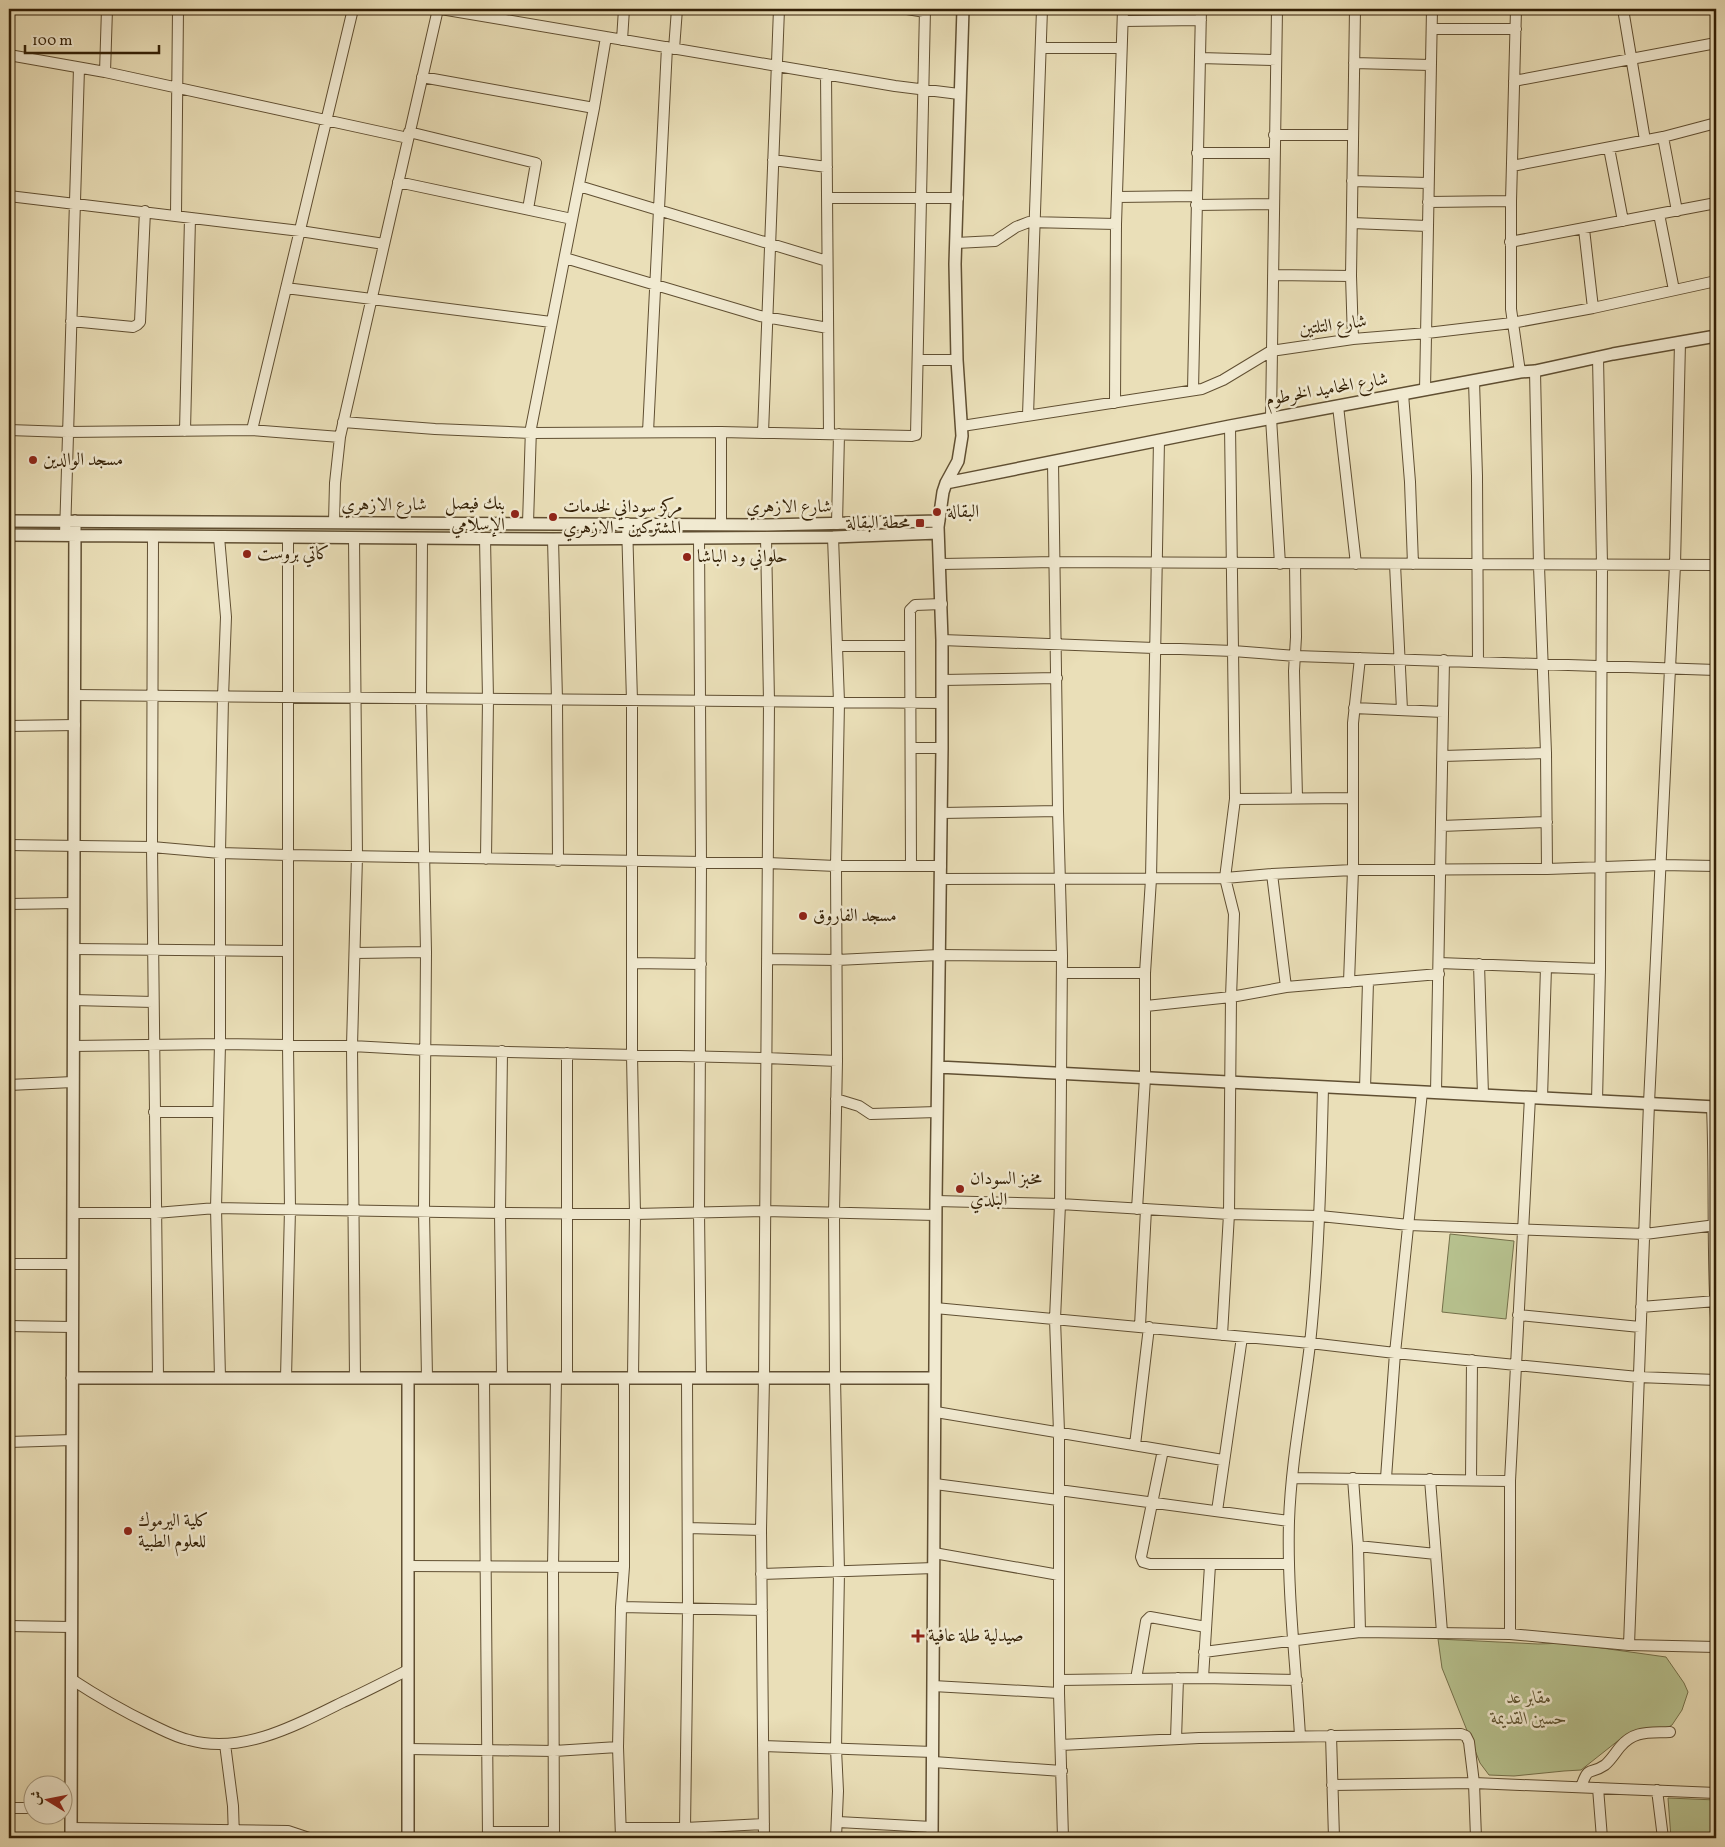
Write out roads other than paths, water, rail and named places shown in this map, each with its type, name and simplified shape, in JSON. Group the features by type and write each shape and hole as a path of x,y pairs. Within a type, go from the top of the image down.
{"street":[{"path":"105,72 106,9"},
{"path":"176,216 178,9"},
{"path":"252,430 352,9"},
{"path":"334,522 336,466 343,422 439,9 776,66 959,94"},
{"path":"622,40 624,9"},
{"path":"648,432 670,48 677,9"},
{"path":"763,433 779,9"},
{"path":"343,422 531,433 721,432 916,435 925,10 907,9"},
{"path":"838,1822 932,1833 936,1484 935,1308 942,748 942,604 938,533 946,483 960,456 962,426 956,360 956,243 963,9"},
{"path":"1028,415 1042,9"},
{"path":"1115,403 1116,224 1123,9"},
{"path":"1192,390 1201,9"},
{"path":"1277,9 1270,418 1280,564"},
{"path":"1353,339 1351,276 1355,9"},
{"path":"1425,390 1432,9"},
{"path":"1516,9 1510,242 1512,323 1520,372"},
{"path":"1623,9 1645,140"},
{"path":"1123,21 1201,20"},
{"path":"1432,29 1516,29"},
{"path":"528,523 531,433 606,37"},
{"path":"1514,81 1716,43"},
{"path":"1040,48 1122,48"},
{"path":"9,55 105,72 326,120 409,135 536,164 528,209"},
{"path":"1200,58 1276,60"},
{"path":"1354,63 1430,65"},
{"path":"68,1774 71,1680 75,696 67,432 79,68"},
{"path":"826,74 828,328 837,524"},
{"path":"422,77 594,108"},
{"path":"1512,166 1663,137 1716,122"},
{"path":"1274,135 1353,135"},
{"path":"1663,137 1677,211"},
{"path":"1609,148 1623,221"},
{"path":"1197,154 1274,154"},
{"path":"773,160 827,167"},
{"path":"1352,181 1428,183"},
{"path":"398,182 572,219"},
{"path":"579,186 827,261"},
{"path":"9,196 300,231 384,244"},
{"path":"1117,197 1273,204"},
{"path":"827,198 958,198"},
{"path":"1428,202 1510,201"},
{"path":"1510,242 1716,203"},
{"path":"71,321 133,327 140,322 145,212"},
{"path":"1659,214 1674,290"},
{"path":"185,431 190,218"},
{"path":"956,243 996,241 1022,223 1116,224"},
{"path":"1352,223 1427,226"},
{"path":"1584,229 1593,308"},
{"path":"565,258 767,318 828,328"},
{"path":"1273,275 1351,276"},
{"name":"شارع التلتين","path":"962,426 1202,389 1223,380 1271,351 1353,339 1512,323 1716,282"},
{"path":"286,288 551,322"},
{"name":"شارع المحاميد الخرطوم","path":"946,483 1270,418 1520,372 1535,371 1598,357 1716,336"},
{"path":"1629,1645 1649,1103 1675,565 1680,342"},
{"path":"1597,1101 1600,969 1602,565 1598,357"},
{"path":"918,360 956,360"},
{"path":"1535,371 1539,566 1546,753 1547,868"},
{"path":"1474,381 1478,476 1478,662"},
{"path":"1402,394 1410,482 1413,564"},
{"path":"1338,406 1356,564"},
{"path":"1222,1335 1229,1214 1231,997 1234,914 1225,878 1235,799 1230,426"},
{"path":"9,430 67,432 252,430 340,437"},
{"path":"721,432 722,524"},
{"path":"1135,1445 1144,1326 1141,1209 1145,1078 1145,973 1150,880 1156,648 1159,440"},
{"path":"1053,462 1062,956 1060,1204 1055,1319 1059,1432 1059,1693 1063,1838"},
{"name":"شارع الازهري","path":"9,521 722,524 837,524 939,521"},
{"path":"628,523 632,700 632,1055 635,1214 628,1378 624,1567 621,1607 618,1747 621,1833 764,1824"},
{"name":"شارع الازهري","path":"9,535 553,539 833,537 938,533"},
{"path":"153,536 153,1046 158,1378"},
{"path":"219,537 226,617 220,853 220,1044 216,1208 220,1378"},
{"path":"286,1378 290,1209 288,1046 288,537"},
{"path":"764,1838 761,1530 764,1378 769,702 766,537"},
{"path":"833,537 839,702 836,866 837,1061 834,1213 838,1572 836,1749 838,1822 836,1838"},
{"path":"354,538 357,856 352,1046 355,1378"},
{"path":"422,538 421,699 426,952 424,1211 427,1378"},
{"path":"485,538 488,699 486,859"},
{"path":"699,538 701,701 699,1212 701,1378"},
{"path":"553,539 558,861"},
{"path":"940,564 1158,562 1716,566"},
{"path":"1295,564 1296,656 1294,671 1297,798"},
{"path":"1395,564 1402,710"},
{"path":"911,866 910,608 915,605 942,604"},
{"path":"942,640 1233,651 1296,656 1716,670"},
{"path":"837,646 910,646"},
{"path":"1349,982 1353,870 1354,708 1360,658"},
{"path":"1436,1092 1444,660"},
{"path":"942,680 1057,678"},
{"path":"75,696 942,703"},
{"path":"1354,708 1443,712"},
{"path":"9,726 75,725"},
{"path":"911,748 942,748"},
{"path":"1442,756 1546,753"},
{"path":"1235,799 1352,798"},
{"path":"941,813 1058,811"},
{"path":"1441,826 1547,822"},
{"path":"9,845 152,847 220,853 288,855 768,863 836,866 941,866"},
{"path":"940,879 1150,880 1225,878 1353,870 1661,865 1716,866"},
{"path":"1272,874 1286,987"},
{"path":"9,904 74,903"},
{"path":"74,949 288,951"},
{"path":"355,953 426,952"},
{"path":"767,959 836,960 939,955 1062,956"},
{"path":"632,963 701,964"},
{"path":"1146,1006 1231,997 1286,987 1368,981 1479,964 1600,969"},
{"path":"1479,964 1483,1095"},
{"path":"1542,1098 1546,967"},
{"path":"1062,973 1145,973"},
{"path":"1365,1089 1368,981"},
{"path":"74,1000 153,1002"},
{"path":"74,1046 220,1044 352,1046 425,1050 837,1061"},
{"path":"502,1051 500,1213 502,1378"},
{"path":"484,1379 488,1835 554,1835 553,1567 568,1213 568,1053"},
{"path":"938,1067 1714,1107 1716,1318"},
{"path":"9,1085 73,1082"},
{"path":"1300,1736 1289,1564 1289,1521 1292,1478 1310,1342 1320,1216 1323,1086"},
{"path":"1386,1478 1395,1353 1422,1092"},
{"path":"1510,1634 1510,1481 1530,1097"},
{"path":"836,1099 859,1106 871,1114 937,1112"},
{"path":"154,1112 218,1112"},
{"path":"936,1200 1060,1204 1229,1214 1320,1216 1409,1225 1645,1234 1714,1225"},
{"path":"73,1213 156,1213 216,1208 635,1214 764,1211 936,1215"},
{"path":"9,1264 73,1264"},
{"path":"1641,1307 1716,1301"},
{"path":"935,1308 1310,1342 1395,1353 1638,1377 1716,1380"},
{"path":"1518,1315 1640,1327"},
{"path":"9,1326 72,1327"},
{"path":"1217,1511 1242,1337"},
{"path":"1472,1360 1472,1480"},
{"path":"72,1378 935,1378"},
{"path":"408,1378 408,1838"},
{"path":"685,1828 688,1609 687,1378"},
{"path":"936,1412 1223,1460"},
{"path":"9,1442 72,1440"},
{"path":"1163,1450 1154,1502 1141,1557 1143,1562 1150,1564 1210,1565 1289,1564"},
{"path":"1292,1478 1510,1481"},
{"path":"1353,1478 1358,1546 1360,1632"},
{"path":"1430,1479 1442,1632"},
{"path":"936,1484 1154,1502 1289,1521"},
{"path":"688,1528 761,1530"},
{"path":"1358,1546 1436,1554"},
{"path":"934,1553 1059,1575"},
{"path":"1203,1678 1210,1565"},
{"path":"408,1566 624,1567"},
{"path":"761,1574 934,1568"},
{"path":"621,1607 762,1610"},
{"path":"1136,1679 1146,1620 1150,1617 1206,1627"},
{"path":"9,1626 71,1627"},
{"path":"1204,1652 1360,1632 1510,1634 1629,1645 1716,1647"},
{"path":"71,1680 116,1708 165,1731 188,1740 207,1744 225,1744 257,1739 279,1732 310,1719 408,1670"},
{"path":"1060,1680 1178,1678 1297,1680"},
{"path":"1176,1739 1178,1678"},
{"path":"933,1686 1059,1693"},
{"path":"1580,1787 1586,1774 1605,1764 1629,1738 1637,1734 1670,1732"},
{"path":"1061,1745 1176,1739 1461,1734 1466,1736 1470,1742 1476,1838"},
{"path":"1331,1735 1334,1838"},
{"path":"225,1744 233,1806 234,1834"},
{"path":"763,1746 836,1749 934,1757 1062,1771"},
{"path":"408,1749 554,1751 618,1747"},
{"path":"1332,1785 1474,1783 1716,1793"},
{"path":"1598,1788 1602,1838"},
{"path":"1657,1790 1663,1838"},
{"path":"9,1808 22,1808"},
{"path":"698,1827 698,1838"},
{"path":"71,1833 234,1834 288,1832 308,1838"}],"place":[{"name":"مسجد الوالدين","path":"33,460"},
{"name":"البقالة","path":"937,512"},
{"name":"بنك فيصل الإسلامي","path":"515,514"},
{"name":"مركز سوداني لخدمات المشتركين - الازهري","path":"553,517"},
{"name":"محطة البقالة","path":"920,523"},
{"name":"كاتي بروست","path":"247,554"},
{"name":"حلواني ود الباشا","path":"687,557"},
{"name":"مسجد الفاروق","path":"803,916"},
{"name":"مخبز السودان البلدي","path":"960,1189"},
{"name":"كلية اليرموك للعلوم الطبية","path":"128,1531"},
{"name":"صيدلية طلة عافية","path":"918,1636"}],"park label":[{"name":"مقابر عد حسين القديمة","path":"1529,1708"}]}
